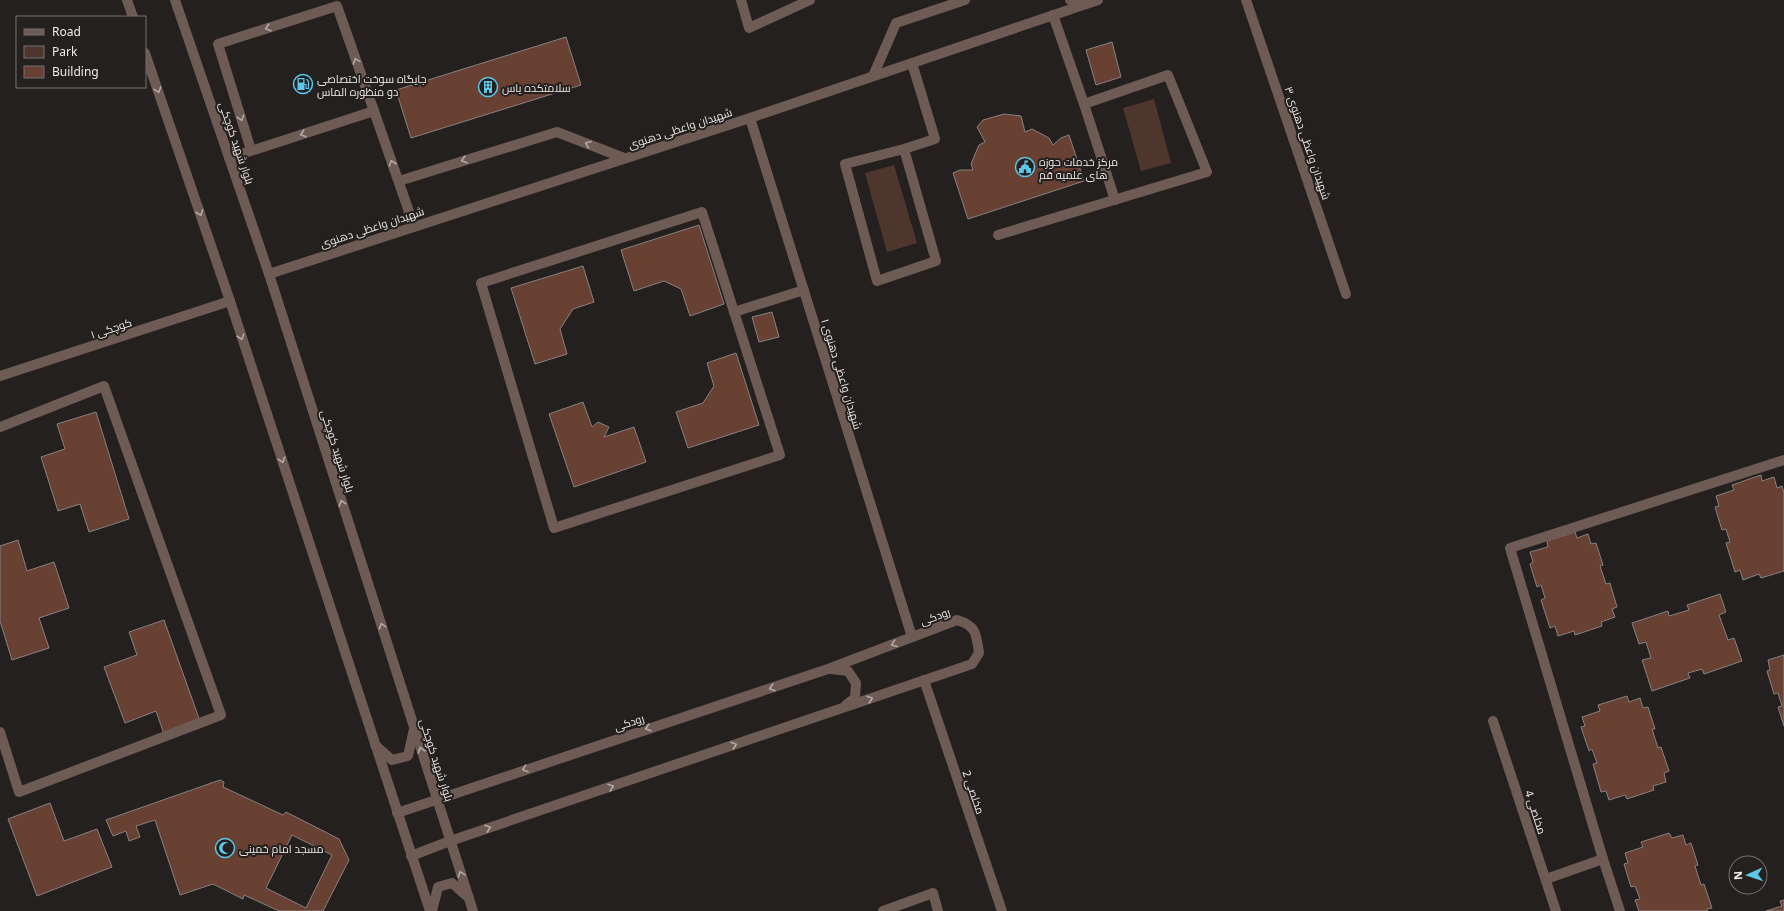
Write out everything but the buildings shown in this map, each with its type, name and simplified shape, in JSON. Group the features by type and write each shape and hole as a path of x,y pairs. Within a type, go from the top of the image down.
{"street":[{"path":"127,0 133,16"},
{"name":"بلوار شهید کوچکی","path":"175,0 268,274 473,911"},
{"path":"741,0 749,28 810,0"},
{"path":"872,76 896,23 941,4 965,0"},
{"path":"1070,0 1086,4"},
{"name":"شهیدان واعظی دهنوی","path":"268,274 750,118 1098,0"},
{"name":"شهیدان واعظی دهنوی ۳","path":"1246,0 1346,294"},
{"path":"251,150 218,44 337,6 414,226"},
{"path":"1053,15 1115,200"},
{"path":"146,56 230,302 411,856 431,911"},
{"path":"904,149 936,261 877,281 845,164 904,149 935,139 912,63"},
{"path":"998,235 1208,172 1168,75 1084,104"},
{"path":"229,158 374,111"},
{"name":"شهیدان واعظی دهنوی ۱","path":"750,118 912,637"},
{"path":"399,181 557,132 624,158"},
{"path":"702,212 734,312 780,455 554,528 482,282 702,212"},
{"path":"734,312 804,290"},
{"name":"کوچکی ۱","path":"0,376 230,302"},
{"path":"0,427 104,386 221,715 19,792 0,732"},
{"path":"1620,911 1510,548 1784,460"},
{"name":"رودکی","path":"397,812 828,669 957,620 966,623 976,632 979,653 972,664 450,841 411,856"},
{"path":"828,669 848,671 856,683 855,698 839,710"},
{"name":"مخلصی 2","path":"924,680 1002,911"},
{"name":"مخلصی 4","path":"1493,721 1556,911"},
{"path":"375,745 392,760 408,756 414,728"},
{"path":"1546,879 1603,859"},
{"path":"431,911 438,887 452,883 469,898"},
{"path":"883,911 932,894 938,911"}],"green space":[{"path":"1154,99 1171,163 1141,171 1123,108"},
{"path":"894,165 917,243 887,252 865,173"}],"place":[{"name":"جایگاه سوخت اختصاصی دو منظوره الماس","path":"303,84"},
{"name":"سلامتکده یاس","path":"488,87"},
{"name":"مرکز خدمات حوزه های علمیه قم","path":"1025,167"},
{"name":"مسجد امام خمینی","path":"225,848"}]}
